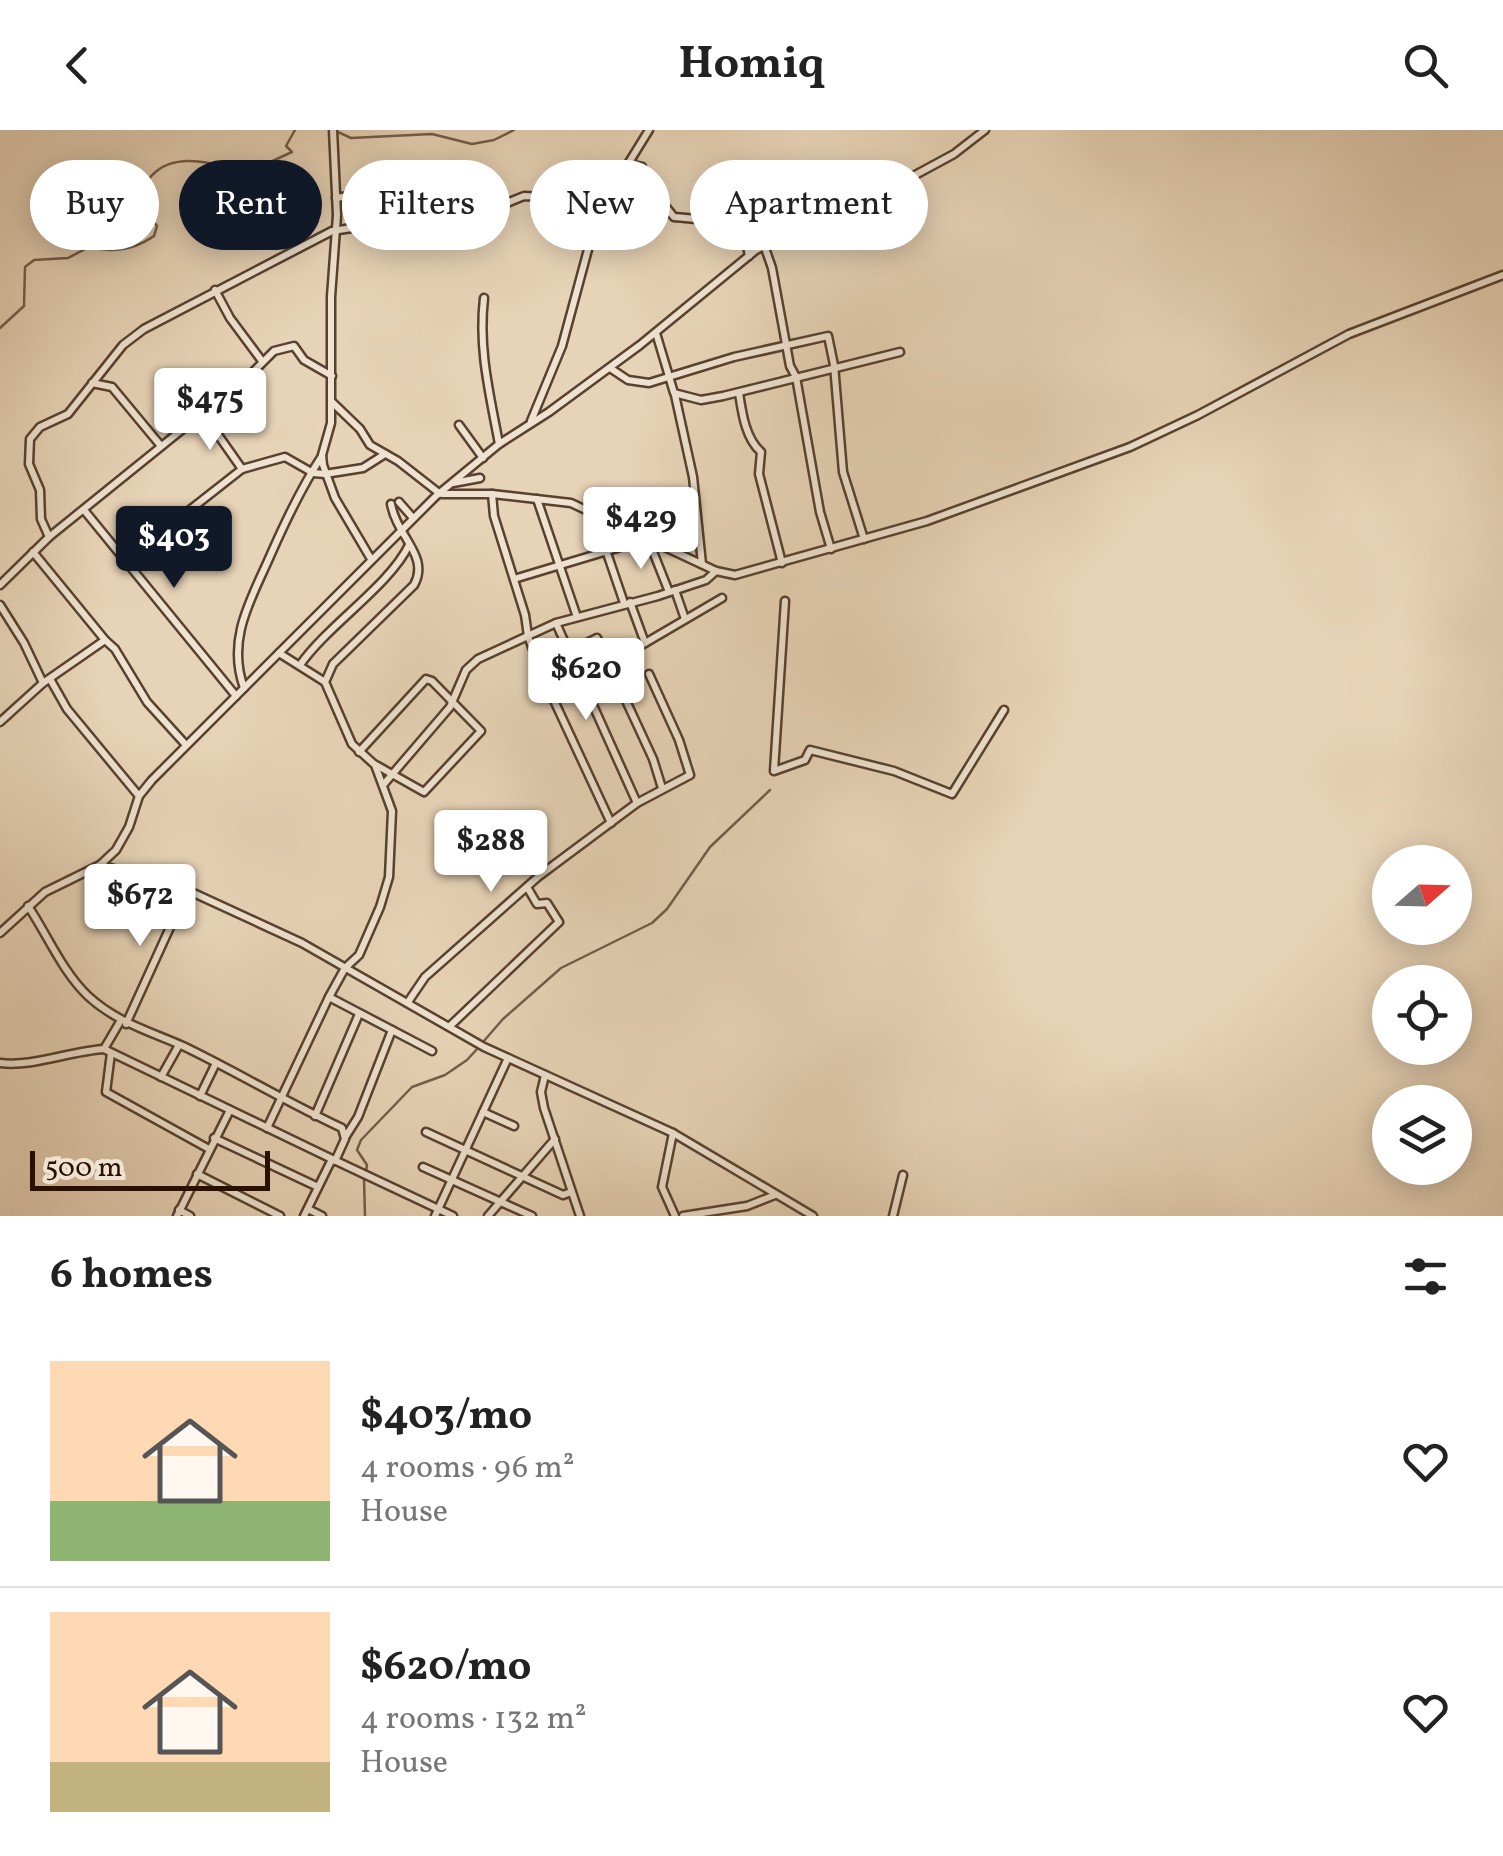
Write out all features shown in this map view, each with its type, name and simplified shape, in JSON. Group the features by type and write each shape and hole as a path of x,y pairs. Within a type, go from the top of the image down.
{"street":[{"path":"244,688 238,642 242,621 258,577 329,435 336,231 333,130"},
{"path":"630,160 649,130"},
{"path":"928,168 985,130"},
{"path":"336,198 342,197"},
{"path":"670,212 674,217 742,220 748,256"},
{"path":"49,538 41,519 41,494 29,464 28,445 40,427 68,414 134,336 215,290 342,230"},
{"path":"530,422 562,346 587,250"},
{"path":"0,933 45,892 100,865 124,838 139,796 186,744 438,494 499,444 550,412 656,333 757,250"},
{"path":"766,250 831,549"},
{"path":"332,401 360,428 370,445 438,494 492,494 571,503 716,571 734,575 927,521 1130,447 1198,416 1349,334 1503,275"},
{"path":"215,290 262,361"},
{"path":"484,298 482,354 499,444"},
{"path":"656,333 693,477 702,564"},
{"path":"610,368 642,384 828,336 843,472 864,539"},
{"path":"0,585 49,538 251,374 274,350 294,346 304,360 332,376"},
{"path":"674,393 700,400 739,393 900,352"},
{"path":"92,384 112,387 161,446"},
{"path":"739,393 743,419 754,446 761,452 758,474 782,562"},
{"path":"199,414 210,422 242,469"},
{"path":"459,425 483,458"},
{"path":"322,454 325,474 371,560"},
{"path":"126,560 242,469 286,457 313,473 325,474 363,468 385,454"},
{"path":"452,484 480,478"},
{"path":"492,494 494,516 528,636 611,823"},
{"path":"537,499 578,617"},
{"path":"325,682 333,664 414,585 421,570 400,531 395,503 413,518"},
{"path":"84,510 236,696"},
{"path":"593,512 605,552 645,644"},
{"path":"514,579 649,539"},
{"path":"649,539 685,619"},
{"path":"300,665 330,629 401,561 409,545"},
{"path":"33,552 115,649 147,702 186,744"},
{"path":"383,785 432,730 470,664 556,623 706,580 716,571"},
{"path":"582,680 722,598"},
{"path":"785,601 774,770 805,760 810,750 920,779 952,794 1004,710"},
{"path":"0,605 46,681 139,796"},
{"path":"556,623 637,803"},
{"path":"569,652 597,638 662,788"},
{"path":"0,722 46,681 104,640"},
{"path":"280,653 325,682 348,737 360,752 418,791 425,792 477,737 480,729 426,679 360,752"},
{"path":"408,1002 425,977 527,886 637,803 689,776 691,770 649,674"},
{"path":"266,1128 330,997 346,968 359,955 380,907 389,877 392,809 375,765"},
{"path":"100,865 188,890 302,943 480,1045 674,1132 813,1216"},
{"path":"450,1026 559,921 548,904 537,904 527,886"},
{"path":"188,890 107,1050 106,1092 208,1149"},
{"path":"28,906 77,984 124,1022 216,1063 340,1127 346,1136"},
{"path":"330,997 432,1051"},
{"path":"315,1116 359,1014"},
{"path":"322,1216 306,1212 358,1117 392,1030"},
{"path":"160,1077 176,1048"},
{"path":"0,1063 107,1050 436,1212 453,1216"},
{"path":"436,1212 508,1058"},
{"path":"200,1096 216,1063"},
{"path":"545,1076 542,1100 580,1216"},
{"path":"190,1216 178,1213 230,1110"},
{"path":"482,1112 514,1126"},
{"path":"426,1132 563,1195 570,1192"},
{"path":"674,1132 662,1187 679,1216 747,1206 776,1194"},
{"path":"214,1138 318,1188"},
{"path":"488,1216 555,1139"},
{"path":"423,1167 532,1216"},
{"path":"197,1174 280,1216"},
{"path":"893,1216 904,1175"}],"waterway":[{"path":"0,328 24,306 25,267 34,260 68,258 89,247 123,249 154,236 157,226 139,198 142,187 159,169 185,161 259,171 292,152 286,146 295,130"},
{"path":"336,131 351,138 432,134 472,144 494,140 514,130"},
{"path":"483,1042 561,968 652,923 667,909 710,847 770,790"},
{"path":"366,1171 367,1165 357,1150 361,1140 412,1087 445,1075 478,1048"},
{"path":"364,1179 365,1216"}]}
